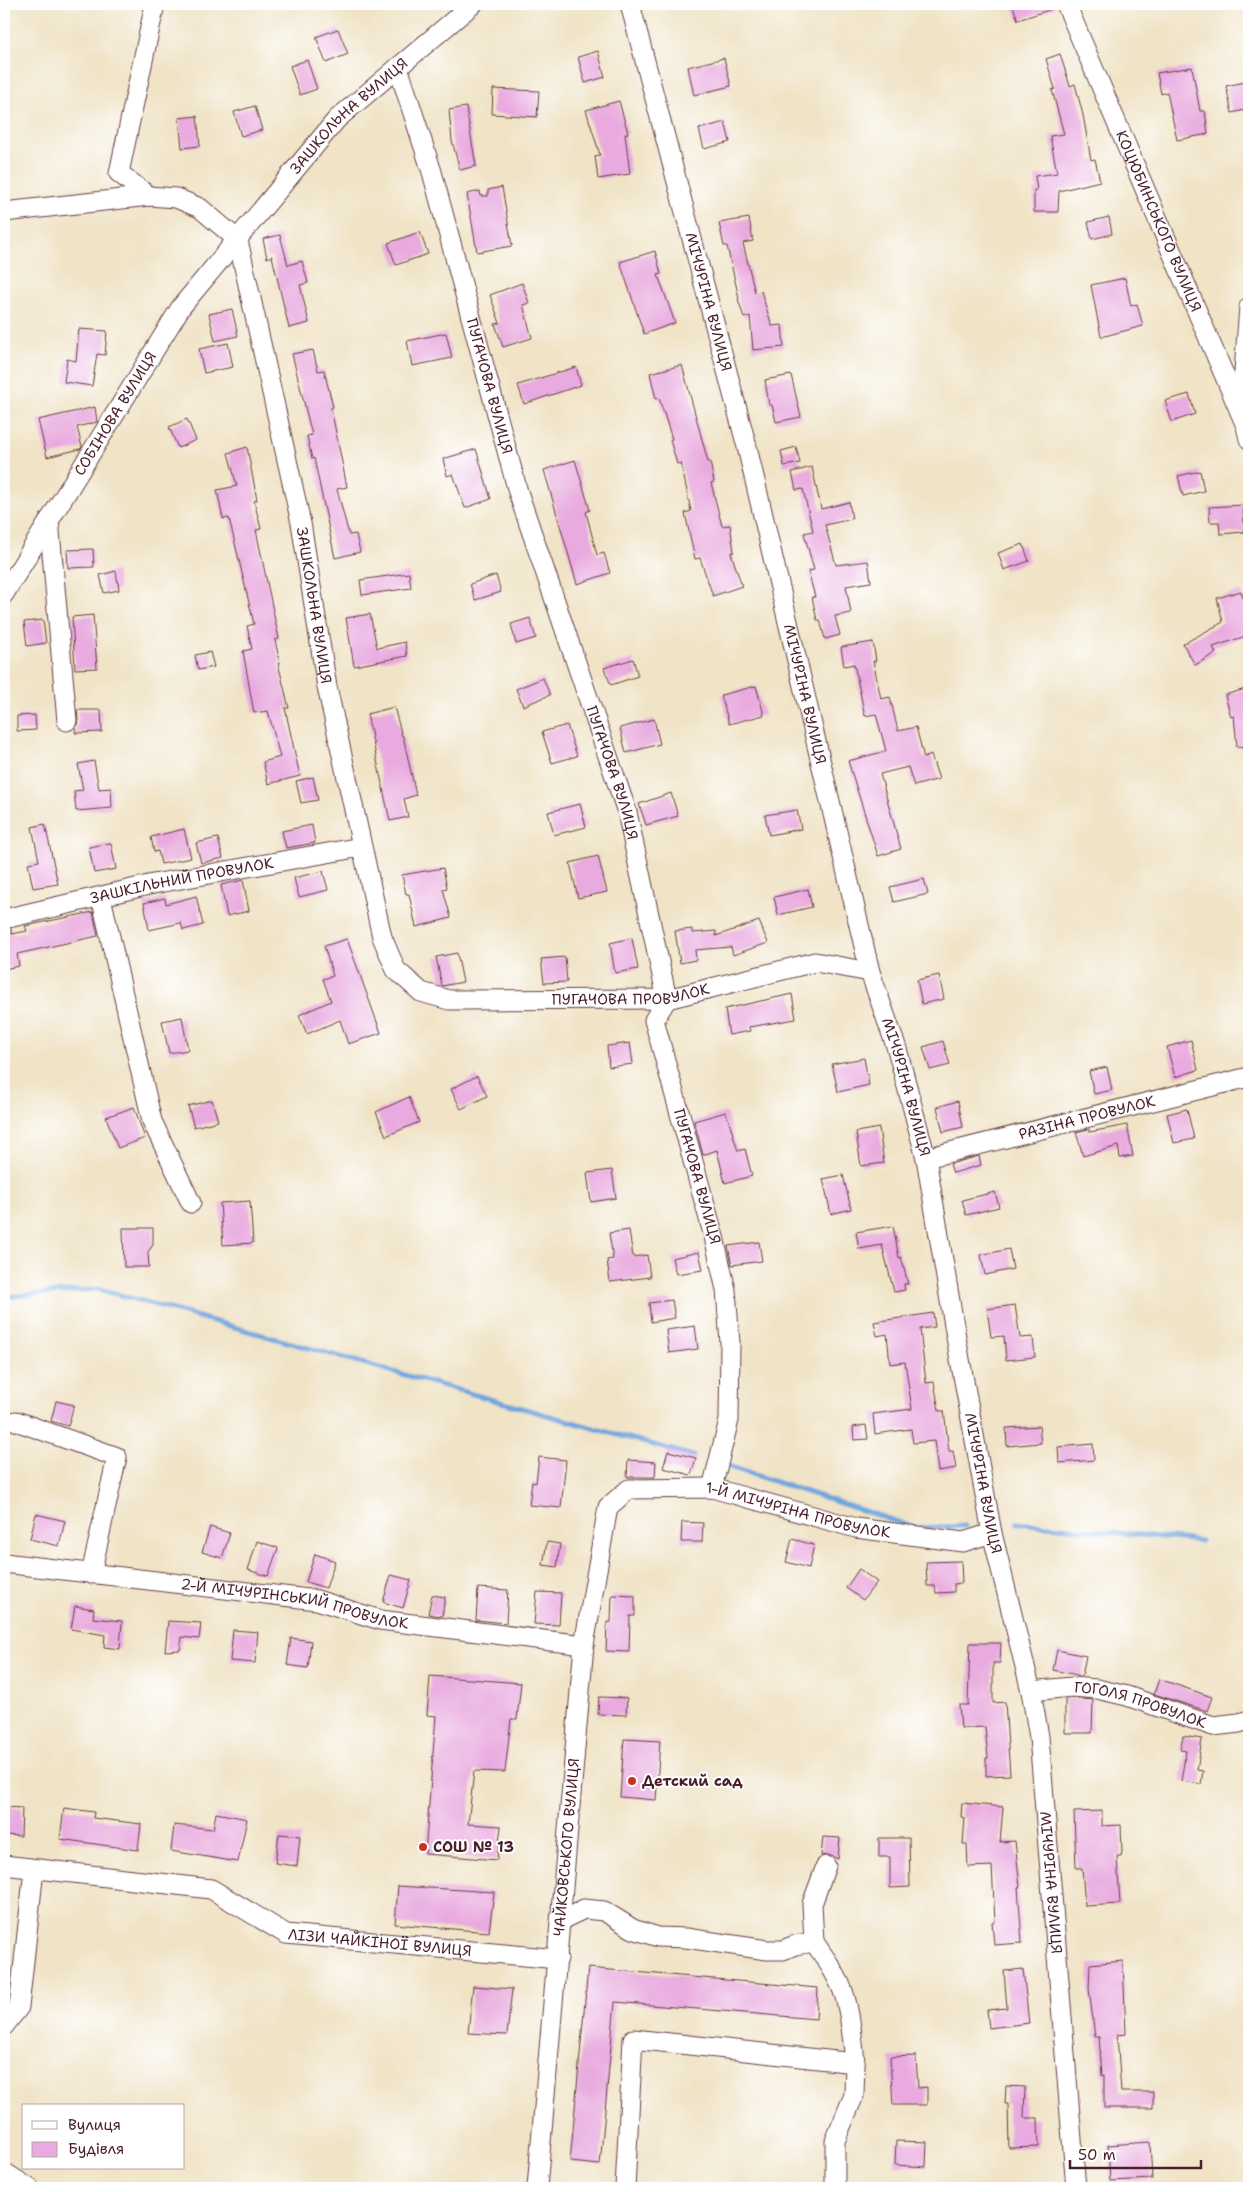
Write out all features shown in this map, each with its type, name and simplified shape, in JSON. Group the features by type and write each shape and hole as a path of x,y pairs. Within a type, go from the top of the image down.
{"street":[{"path":"149,196 119,173 155,4"},
{"name":"ЗАШКОЛЬНА ВУЛИЦЯ","path":"396,970 382,937 361,847 327,687 301,523 238,240 337,119 473,4"},
{"name":"МІЧУРІНА ВУЛИЦЯ","path":"630,4 748,447 870,972 898,1049 926,1158 992,1534 1031,1691 1039,1737 1076,2188"},
{"name":"КОЦЮБИНСЬКОГО ВУЛИЦЯ","path":"1066,4 1241,414 1249,438"},
{"name":"ПУГАЧОВА ВУЛИЦЯ","path":"398,67 432,172 518,492 627,812 667,999 654,1020 714,1237 726,1290 730,1343 729,1420 712,1488"},
{"path":"4,212 149,196 176,198 200,208 238,240"},
{"name":"СОБІНОВА ВУЛИЦЯ","path":"4,594 181,307 238,240"},
{"path":"1241,414 1249,307"},
{"path":"50,520 67,721"},
{"name":"ЗАШКІЛЬНИЙ ПРОВУЛОК","path":"4,919 153,884 361,847"},
{"path":"101,897 152,1121 191,1203"},
{"name":"ПУГАЧОВА ПРОВУЛОК","path":"396,970 421,992 449,1000 667,999 815,962 870,972"},
{"name":"РАЗІНА ПРОВУЛОК","path":"926,1158 1249,1077"},
{"path":"16,1422 117,1457 91,1574"},
{"name":"1-Й МІЧУРІНА ПРОВУЛОК","path":"608,1507 629,1489 712,1488 856,1528 963,1542 992,1534"},
{"name":"ЧАЙКОВСЬКОГО ВУЛИЦЯ","path":"537,2188 584,1645 608,1507"},
{"name":"2-Й МІЧУРІНСЬКИЙ ПРОВУЛОК","path":"4,1563 318,1600 380,1620 584,1645"},
{"name":"ГОГОЛЯ ПРОВУЛОК","path":"1031,1691 1072,1687 1097,1689 1127,1696 1213,1726 1249,1720"},
{"name":"ЛІЗИ ЧАЙКІНОЇ ВУЛИЦЯ","path":"4,1866 211,1889 286,1934 558,1959"},
{"path":"826,1866 812,1904 814,1942 832,1968 845,1996 855,2063 854,2095 835,2141 835,2188"},
{"path":"4,2026 19,2007 34,1869"},
{"path":"561,1920 584,1909 604,1911 633,1929 658,1937 686,1938 767,1950 783,1950 795,1945 814,1942"},
{"path":"625,2188 633,2039 855,2063"},
{"path":"4,2172 29,2188"}],"building":[{"path":"1012,4 1055,4 1055,8 1018,20"},
{"path":"338,29 348,54 326,63 316,37"},
{"path":"598,51 605,77 585,83 578,57"},
{"path":"1060,54 1070,86 1075,84 1091,160 1095,159 1100,181 1059,191 1058,212 1034,212 1034,190 1037,190 1035,176 1057,173 1050,136 1064,134 1052,90 1055,89 1046,59"},
{"path":"724,58 731,86 694,95 688,67"},
{"path":"307,60 317,89 300,95 290,66"},
{"path":"1192,67 1200,111 1205,111 1208,134 1177,140 1167,92 1161,94 1157,73"},
{"path":"1245,82 1249,109 1232,113 1226,86"},
{"path":"493,89 539,91 537,117 492,114"},
{"path":"619,101 628,133 625,134 630,174 598,179 595,156 600,155 586,110"},
{"path":"255,106 262,130 241,136 234,112"},
{"path":"466,107 476,166 460,170 452,141 449,110"},
{"path":"197,116 200,146 182,148 179,118"},
{"path":"725,122 730,142 704,149 699,129"},
{"path":"502,187 512,246 477,252 467,194 480,191 481,196 488,196 488,190"},
{"path":"1109,217 1112,234 1092,239 1088,222"},
{"path":"749,218 753,241 743,243 755,293 761,291 772,326 782,325 784,347 753,350 750,316 744,318 738,299 727,246 724,246 719,223"},
{"path":"420,232 428,254 396,265 388,243"},
{"path":"280,235 288,265 302,261 308,283 300,285 309,323 289,328 272,256 267,258 263,239"},
{"path":"655,251 661,274 658,275 675,323 644,334 620,262"},
{"path":"1125,278 1131,306 1137,304 1143,326 1101,337 1091,285"},
{"path":"522,283 529,303 523,305 532,338 503,347 495,324 500,323 490,295"},
{"path":"232,309 238,336 215,341 209,314"},
{"path":"79,329 107,331 105,355 97,354 92,386 64,382 67,359 76,361"},
{"path":"446,333 452,358 412,366 407,341"},
{"path":"228,343 233,367 204,373 199,349"},
{"path":"313,350 318,371 324,370 333,407 331,408 347,487 337,489 349,535 356,534 360,552 335,558 314,458 312,459 307,436 312,435 292,354"},
{"path":"682,365 708,462 710,462 714,482 711,483 722,526 730,525 734,552 731,553 742,586 713,596 700,558 695,559 685,513 691,511 681,463 677,464 670,440 672,439 659,398 656,399 650,373"},
{"path":"576,367 581,385 524,404 518,385"},
{"path":"791,375 801,417 776,422 772,405 769,405 765,380"},
{"path":"1189,394 1195,414 1172,422 1165,401"},
{"path":"95,407 97,422 77,427 82,447 47,457 38,420"},
{"path":"187,419 196,440 178,448 169,427"},
{"path":"247,447 257,500 254,501 261,529 256,530 279,639 275,640 280,663 278,663 289,708 285,708 300,776 268,784 263,762 280,757 268,711 254,713 243,651 252,649 247,626 254,624 229,518 223,519 217,490 237,486 228,453"},
{"path":"796,447 800,463 784,466 781,451"},
{"path":"476,449 491,499 465,508 453,474 447,476 443,459"},
{"path":"575,460 590,510 586,512 597,555 604,553 610,573 577,584 544,470"},
{"path":"812,467 821,509 849,502 852,519 825,525 836,565 868,561 871,582 846,586 851,613 835,616 840,635 825,639 820,620 817,620 812,597 815,597 808,571 814,570 804,533 813,531 803,489 796,490 792,472"},
{"path":"1200,471 1204,491 1183,496 1178,476"},
{"path":"1243,505 1244,532 1220,534 1219,522 1210,522 1209,507"},
{"path":"1023,544 1029,561 1004,570 998,553"},
{"path":"93,549 94,567 68,568 67,550"},
{"path":"116,571 119,590 104,593 100,575"},
{"path":"409,573 411,588 362,595 360,580"},
{"path":"496,575 501,592 475,600 470,584"},
{"path":"1241,591 1249,620 1249,635 1213,647 1216,653 1195,665 1183,644 1223,622 1217,598"},
{"path":"370,614 377,648 405,642 407,656 354,666 346,618"},
{"path":"93,615 97,668 75,669 72,617"},
{"path":"530,618 536,638 516,644 511,624"},
{"path":"43,620 46,643 27,646 24,622"},
{"path":"873,642 876,661 873,661 881,699 890,697 898,731 916,727 924,758 931,755 939,779 914,786 908,767 880,774 901,849 878,856 848,761 886,751 876,714 865,716 854,664 844,666 841,647"},
{"path":"210,652 214,667 198,670 195,655"},
{"path":"633,659 638,676 611,685 604,668"},
{"path":"543,678 550,695 523,706 516,689"},
{"path":"756,686 764,715 729,724 721,695"},
{"path":"1249,688 1249,746 1237,747 1234,716 1231,717 1225,695"},
{"path":"394,707 403,736 416,795 404,799 408,817 390,821 367,714"},
{"path":"77,710 101,710 102,732 75,733 78,720"},
{"path":"35,715 36,730 17,731 17,716"},
{"path":"654,719 660,744 626,753 620,728"},
{"path":"567,725 577,756 552,763 542,732"},
{"path":"94,761 99,789 111,788 112,808 76,811 74,791 83,790 78,764"},
{"path":"313,777 318,800 301,803 296,781"},
{"path":"671,793 678,816 646,825 639,804"},
{"path":"580,804 586,827 554,835 548,812"},
{"path":"797,810 801,829 769,835 765,815"},
{"path":"45,824 58,884 33,888 28,863 39,861 32,827"},
{"path":"312,825 315,843 286,848 282,831"},
{"path":"184,829 191,858 161,864 158,851 154,852 151,837"},
{"path":"218,838 223,858 201,863 196,843"},
{"path":"111,843 116,869 94,873 89,847"},
{"path":"598,856 607,892 578,898 570,863"},
{"path":"443,868 447,888 443,889 451,918 416,927 409,894 406,894 402,875"},
{"path":"323,871 328,890 299,897 294,878"},
{"path":"924,879 928,894 894,902 890,887"},
{"path":"243,880 249,911 227,916 221,885"},
{"path":"808,889 812,907 778,915 774,897"},
{"path":"196,896 203,925 183,930 181,923 149,930 144,903 165,898 166,904"},
{"path":"93,912 98,936 17,954 19,966 4,969 4,930 11,929 12,934 27,931 25,926"},
{"path":"759,921 768,943 733,955 731,947 695,950 696,960 680,963 675,931 692,929 692,933 716,931 716,936"},
{"path":"632,938 638,969 615,973 610,943"},
{"path":"347,939 381,1033 348,1044 340,1020 307,1034 299,1015 331,1001 323,979 333,976 324,946"},
{"path":"457,953 463,982 442,986 436,957"},
{"path":"565,957 567,982 544,983 541,959"},
{"path":"939,975 944,999 922,1004 917,980"},
{"path":"792,994 796,1019 749,1027 750,1031 729,1035 725,1009"},
{"path":"182,1017 188,1050 169,1053 162,1021"},
{"path":"1191,1040 1198,1070 1175,1077 1167,1047"},
{"path":"943,1041 950,1065 930,1070 923,1047"},
{"path":"630,1043 633,1064 609,1067 607,1046"},
{"path":"864,1058 869,1085 838,1092 832,1064"},
{"path":"1107,1067 1112,1090 1094,1094 1089,1071"},
{"path":"477,1076 487,1096 461,1109 451,1089"},
{"path":"409,1097 419,1122 386,1136 376,1112"},
{"path":"212,1100 218,1121 194,1127 188,1106"},
{"path":"958,1101 963,1127 943,1132 937,1107"},
{"path":"134,1107 145,1138 118,1148 106,1117"},
{"path":"1187,1109 1194,1139 1174,1143 1167,1114"},
{"path":"726,1112 738,1151 745,1149 752,1176 725,1183 717,1150 703,1155 694,1121"},
{"path":"1127,1125 1133,1156 1120,1158 1118,1146 1083,1156 1076,1132 1089,1129 1090,1132"},
{"path":"879,1128 884,1163 861,1166 856,1132"},
{"path":"979,1156 981,1165 953,1173 950,1164"},
{"path":"612,1170 616,1198 591,1202 587,1173"},
{"path":"843,1175 851,1209 831,1214 823,1179"},
{"path":"995,1192 999,1207 966,1215 962,1200"},
{"path":"250,1201 253,1243 223,1245 220,1203"},
{"path":"893,1226 899,1258 901,1257 908,1284 904,1284 905,1290 894,1292 882,1245 859,1249 856,1232"},
{"path":"123,1228 153,1228 153,1245 148,1252 149,1267 124,1267"},
{"path":"629,1230 633,1257 647,1255 650,1277 610,1282 607,1260 613,1259 609,1233"},
{"path":"759,1242 762,1261 732,1265 728,1246"},
{"path":"1009,1249 1013,1269 985,1275 981,1255"},
{"path":"699,1252 703,1270 676,1274 672,1258"},
{"path":"672,1300 675,1318 651,1322 649,1303"},
{"path":"1015,1305 1020,1338 1033,1337 1035,1357 1006,1360 1004,1336 991,1337 987,1309"},
{"path":"933,1313 935,1327 920,1329 926,1383 934,1382 939,1411 944,1411 949,1451 953,1451 956,1468 938,1471 934,1441 913,1443 911,1429 875,1434 873,1414 912,1409 905,1362 890,1364 887,1334 877,1336 874,1322"},
{"path":"695,1326 698,1349 669,1353 666,1330"},
{"path":"56,1401 74,1405 68,1426 51,1421"},
{"path":"866,1425 868,1439 854,1440 853,1427"},
{"path":"1039,1426 1041,1443 1007,1446 1006,1428"},
{"path":"1093,1444 1094,1460 1059,1463 1058,1447"},
{"path":"668,1451 696,1458 691,1475 663,1468"},
{"path":"539,1457 566,1460 561,1508 529,1505 532,1482 536,1483"},
{"path":"628,1460 656,1462 655,1477 627,1477"},
{"path":"36,1514 65,1521 59,1546 30,1539"},
{"path":"682,1522 703,1523 702,1542 681,1542"},
{"path":"210,1527 230,1533 222,1558 202,1552"},
{"path":"792,1539 814,1545 809,1568 786,1562"},
{"path":"257,1541 278,1548 268,1576 248,1570"},
{"path":"547,1542 560,1544 557,1567 543,1565"},
{"path":"315,1554 335,1561 326,1588 306,1582"},
{"path":"961,1561 962,1583 954,1584 954,1592 936,1593 935,1586 927,1586 926,1562"},
{"path":"859,1569 877,1582 863,1600 846,1588"},
{"path":"391,1575 411,1580 403,1608 383,1602"},
{"path":"478,1588 508,1590 506,1623 476,1620"},
{"path":"537,1592 561,1593 559,1625 534,1624"},
{"path":"432,1595 445,1597 442,1616 428,1614"},
{"path":"612,1595 635,1596 635,1616 630,1616 629,1652 606,1651 607,1622 611,1622"},
{"path":"75,1606 94,1609 93,1618 122,1621 120,1649 104,1647 105,1635 71,1629"},
{"path":"168,1621 201,1623 199,1639 182,1637 180,1650 165,1651"},
{"path":"233,1630 258,1632 255,1663 230,1661"},
{"path":"291,1638 311,1641 308,1668 287,1665"},
{"path":"970,1643 1001,1643 1000,1663 993,1663 993,1703 1005,1702 1010,1775 986,1776 986,1758 988,1758 985,1727 961,1728 959,1705 968,1705"},
{"path":"1057,1650 1086,1656 1082,1676 1053,1670"},
{"path":"430,1676 521,1683 517,1719 511,1719 505,1772 474,1771 468,1824 501,1826 497,1860 425,1854 436,1716 427,1715"},
{"path":"1159,1679 1212,1697 1207,1711 1154,1694"},
{"path":"599,1697 627,1698 626,1715 598,1714"},
{"path":"1065,1699 1093,1700 1092,1733 1065,1733"},
{"path":"1183,1736 1202,1739 1197,1770 1203,1771 1201,1784 1181,1781 1186,1751 1180,1750"},
{"path":"624,1739 660,1741 656,1800 620,1797"},
{"path":"962,1803 1003,1807 1000,1842 1015,1841 1020,1887 1018,1887 1022,1943 994,1945 992,1922 995,1922 992,1866 968,1867 967,1844 963,1844 965,1818 961,1817"},
{"path":"4,1807 22,1808 21,1836 4,1835"},
{"path":"64,1808 94,1812 93,1818 141,1824 138,1850 60,1839"},
{"path":"1102,1811 1102,1826 1121,1825 1122,1852 1121,1856 1117,1856 1120,1904 1085,1906 1082,1868 1076,1868 1074,1812"},
{"path":"216,1813 247,1819 238,1862 171,1851 174,1825 213,1829"},
{"path":"279,1834 300,1836 297,1866 275,1863"},
{"path":"823,1837 840,1838 838,1859 829,1855 821,1856"},
{"path":"879,1838 909,1838 910,1887 890,1888 890,1857 879,1857"},
{"path":"398,1886 494,1892 489,1932 395,1924"},
{"path":"1123,1961 1126,2034 1117,2035 1121,2092 1153,2092 1153,2108 1104,2108 1104,2075 1102,2076 1099,2037 1095,2037 1089,1989 1090,1964"},
{"path":"588,1968 818,1988 816,2019 615,2002 600,2165 570,2162"},
{"path":"1023,1969 1029,2023 989,2028 987,2010 1007,2008 1004,1971"},
{"path":"473,1986 512,1989 507,2035 468,2033"},
{"path":"916,2056 918,2088 927,2087 927,2105 893,2105 890,2057"},
{"path":"1006,2086 1025,2087 1024,2118 1038,2118 1039,2147 1009,2148 1008,2104 1005,2104"},
{"path":"896,2141 927,2142 926,2167 895,2165"},
{"path":"1150,2142 1152,2179 1110,2181 1108,2145"}],"waterway":[{"path":"4,1297 99,1289 693,1456"},
{"path":"721,1464 916,1528 965,1526"},
{"path":"1017,1523 1201,1541"}],"place":[{"name":"Детский сад","path":"632,1781"},
{"name":"СОШ № 13","path":"423,1847"}]}
